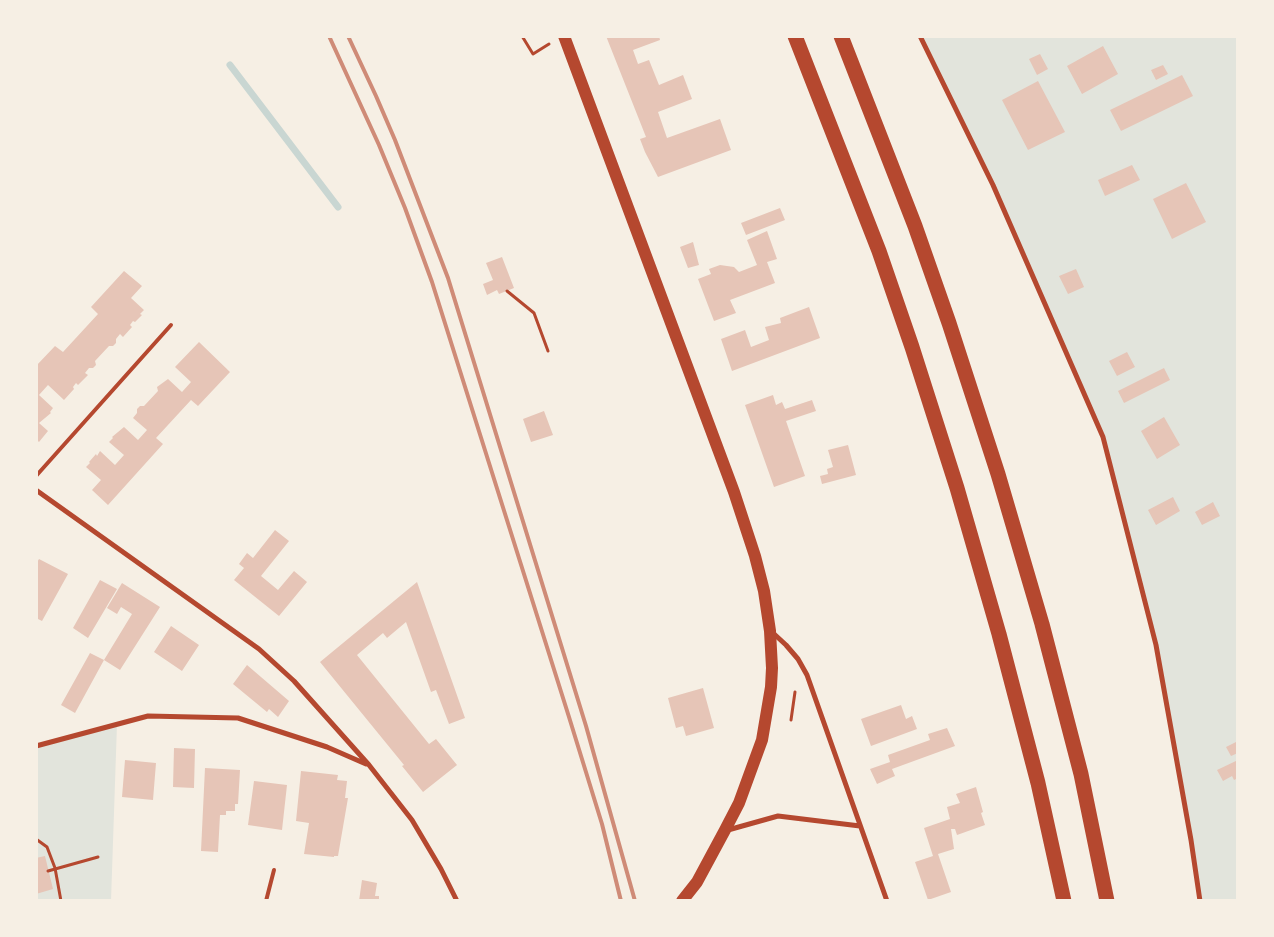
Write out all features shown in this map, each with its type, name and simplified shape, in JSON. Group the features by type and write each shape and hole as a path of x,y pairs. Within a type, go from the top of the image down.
{"highway":[{"path":"795,36 878,251 912,347 957,488 1002,644 1038,783 1064,901"},
{"path":"841,36 915,226 950,323 998,474 1042,624 1081,774 1107,901"}],"main road":[{"path":"564,36 734,492 755,556 764,591 770,630 772,668 762,740 746,786 725,830 697,882 682,901"}],"street":[{"path":"920,36 992,184 1103,437 1156,645 1200,901"},
{"path":"36,490 259,649 294,681 370,765 412,820 442,869 456,901"},
{"path":"770,630 798,659 807,675 887,901"},
{"path":"36,746 148,716 238,718 327,748 370,765"},
{"path":"725,830 778,816 860,826"}],"lane":[{"path":"36,476 171,325"},
{"path":"266,901 274,870"}],"path":[{"path":"522,36 533,54 552,43 549,36"},
{"path":"507,291 534,314 548,351"},
{"path":"791,720 795,692"},
{"path":"36,839 47,847 55,868 61,901"},
{"path":"48,871 98,857"}],"shaded area":[{"path":"920,36 1238,36 1238,901 1200,901 1156,645 1103,437 1024,255"},
{"path":"117,724 111,901 36,901 36,746"}],"building":[{"path":"606,36 659,36 660,40 633,50 638,64 649,60 659,85 683,75 692,99 658,112 667,138 720,119 731,150 658,177 640,139 646,137"},
{"path":"1103,46 1118,74 1082,94 1067,66"},
{"path":"1040,54 1048,69 1037,75 1029,59"},
{"path":"1163,65 1168,74 1156,80 1151,70"},
{"path":"1182,75 1193,96 1121,131 1110,110"},
{"path":"1038,81 1065,132 1028,150 1002,100"},
{"path":"1132,165 1140,180 1105,196 1098,180"},
{"path":"1186,183 1206,222 1172,239 1153,199"},
{"path":"780,208 785,220 746,235 741,223"},
{"path":"767,231 777,259 767,262 775,283 730,300 736,313 714,321 698,279 711,274 709,269 720,265 734,267 739,272 757,265 747,240"},
{"path":"693,242 699,265 688,268 680,247"},
{"path":"502,257 514,288 499,294 497,290 487,295 483,284 493,280 486,263"},
{"path":"1076,269 1084,287 1068,294 1059,276"},
{"path":"124,271 142,286 131,298 144,310 140,314 142,315 135,322 133,321 130,325 132,327 123,337 120,334 116,339 116,343 113,346 109,346 95,361 96,365 93,368 89,368 85,373 88,375 78,385 76,383 73,387 74,389 64,400 48,385 39,395 53,408 51,413 39,423 48,431 39,442 36,439 36,366 55,346 63,352 98,314 91,307"},
{"path":"809,307 820,338 732,371 721,339 745,330 751,347 769,340 765,327 781,323 780,318"},
{"path":"199,342 230,372 198,406 191,400 156,438 163,444 108,505 92,490 101,480 86,467 100,451 115,465 124,455 109,442 124,427 138,440 147,430 133,418 137,413 137,409 140,406 144,406 158,391 157,387 168,379 182,392 191,382 175,367"},
{"path":"1127,352 1135,367 1117,376 1109,361"},
{"path":"1164,368 1170,380 1124,403 1118,391"},
{"path":"773,395 776,405 782,402 785,409 812,400 816,411 786,421 805,476 774,487 745,405"},
{"path":"544,411 553,435 531,442 523,419"},
{"path":"1164,417 1180,445 1157,459 1141,431"},
{"path":"848,445 856,475 822,484 820,476 828,474 827,469 833,467 828,450"},
{"path":"1173,497 1180,511 1156,525 1148,510"},
{"path":"1213,502 1220,516 1202,525 1195,512"},
{"path":"275,530 289,541 261,576 278,590 294,571 307,582 279,616 234,580 244,568 239,564 247,553 253,558"},
{"path":"39,559 68,574 42,621 36,618 36,564"},
{"path":"100,580 117,589 88,638 73,628"},
{"path":"417,582 465,718 449,724 436,690 431,692 406,622 387,638 383,633 357,655 429,744 436,739 457,765 423,792 402,766 404,765 320,662"},
{"path":"122,583 160,607 120,670 104,660 132,614 121,607 117,614 107,608"},
{"path":"171,626 199,645 182,671 154,652"},
{"path":"90,653 104,660 75,713 61,705"},
{"path":"247,665 289,701 278,717 269,709 267,712 233,684"},
{"path":"703,688 714,728 686,736 683,726 676,728 668,698"},
{"path":"901,705 906,719 912,716 917,729 871,746 861,719"},
{"path":"947,728 955,746 892,769 895,776 877,784 870,769 890,762 888,755 930,740 928,734"},
{"path":"1238,741 1238,753 1231,756 1226,747"},
{"path":"174,748 195,749 194,788 173,787"},
{"path":"125,760 156,763 153,800 122,797"},
{"path":"1238,760 1238,778 1234,780 1232,776 1223,781 1217,770"},
{"path":"205,768 240,770 238,804 235,804 235,811 226,811 226,815 220,815 218,852 201,851"},
{"path":"301,771 338,775 337,780 347,781 345,798 348,798 338,856 304,854 309,823 296,821"},
{"path":"254,781 287,785 282,830 248,825"},
{"path":"976,787 985,825 957,835 955,829 951,829 954,849 938,854 951,892 928,900 915,862 933,856 924,828 950,819 947,807 960,803 956,794"},
{"path":"45,856 53,889 36,894 36,858"},
{"path":"362,880 377,883 375,896 379,896 379,901 359,901"}],"waterway":[{"path":"230,65 338,207"}],"railway":[{"path":"329,36 379,145 405,208 432,282 602,824 621,901"},
{"path":"348,36 395,140 448,278 586,726 635,901"}]}
